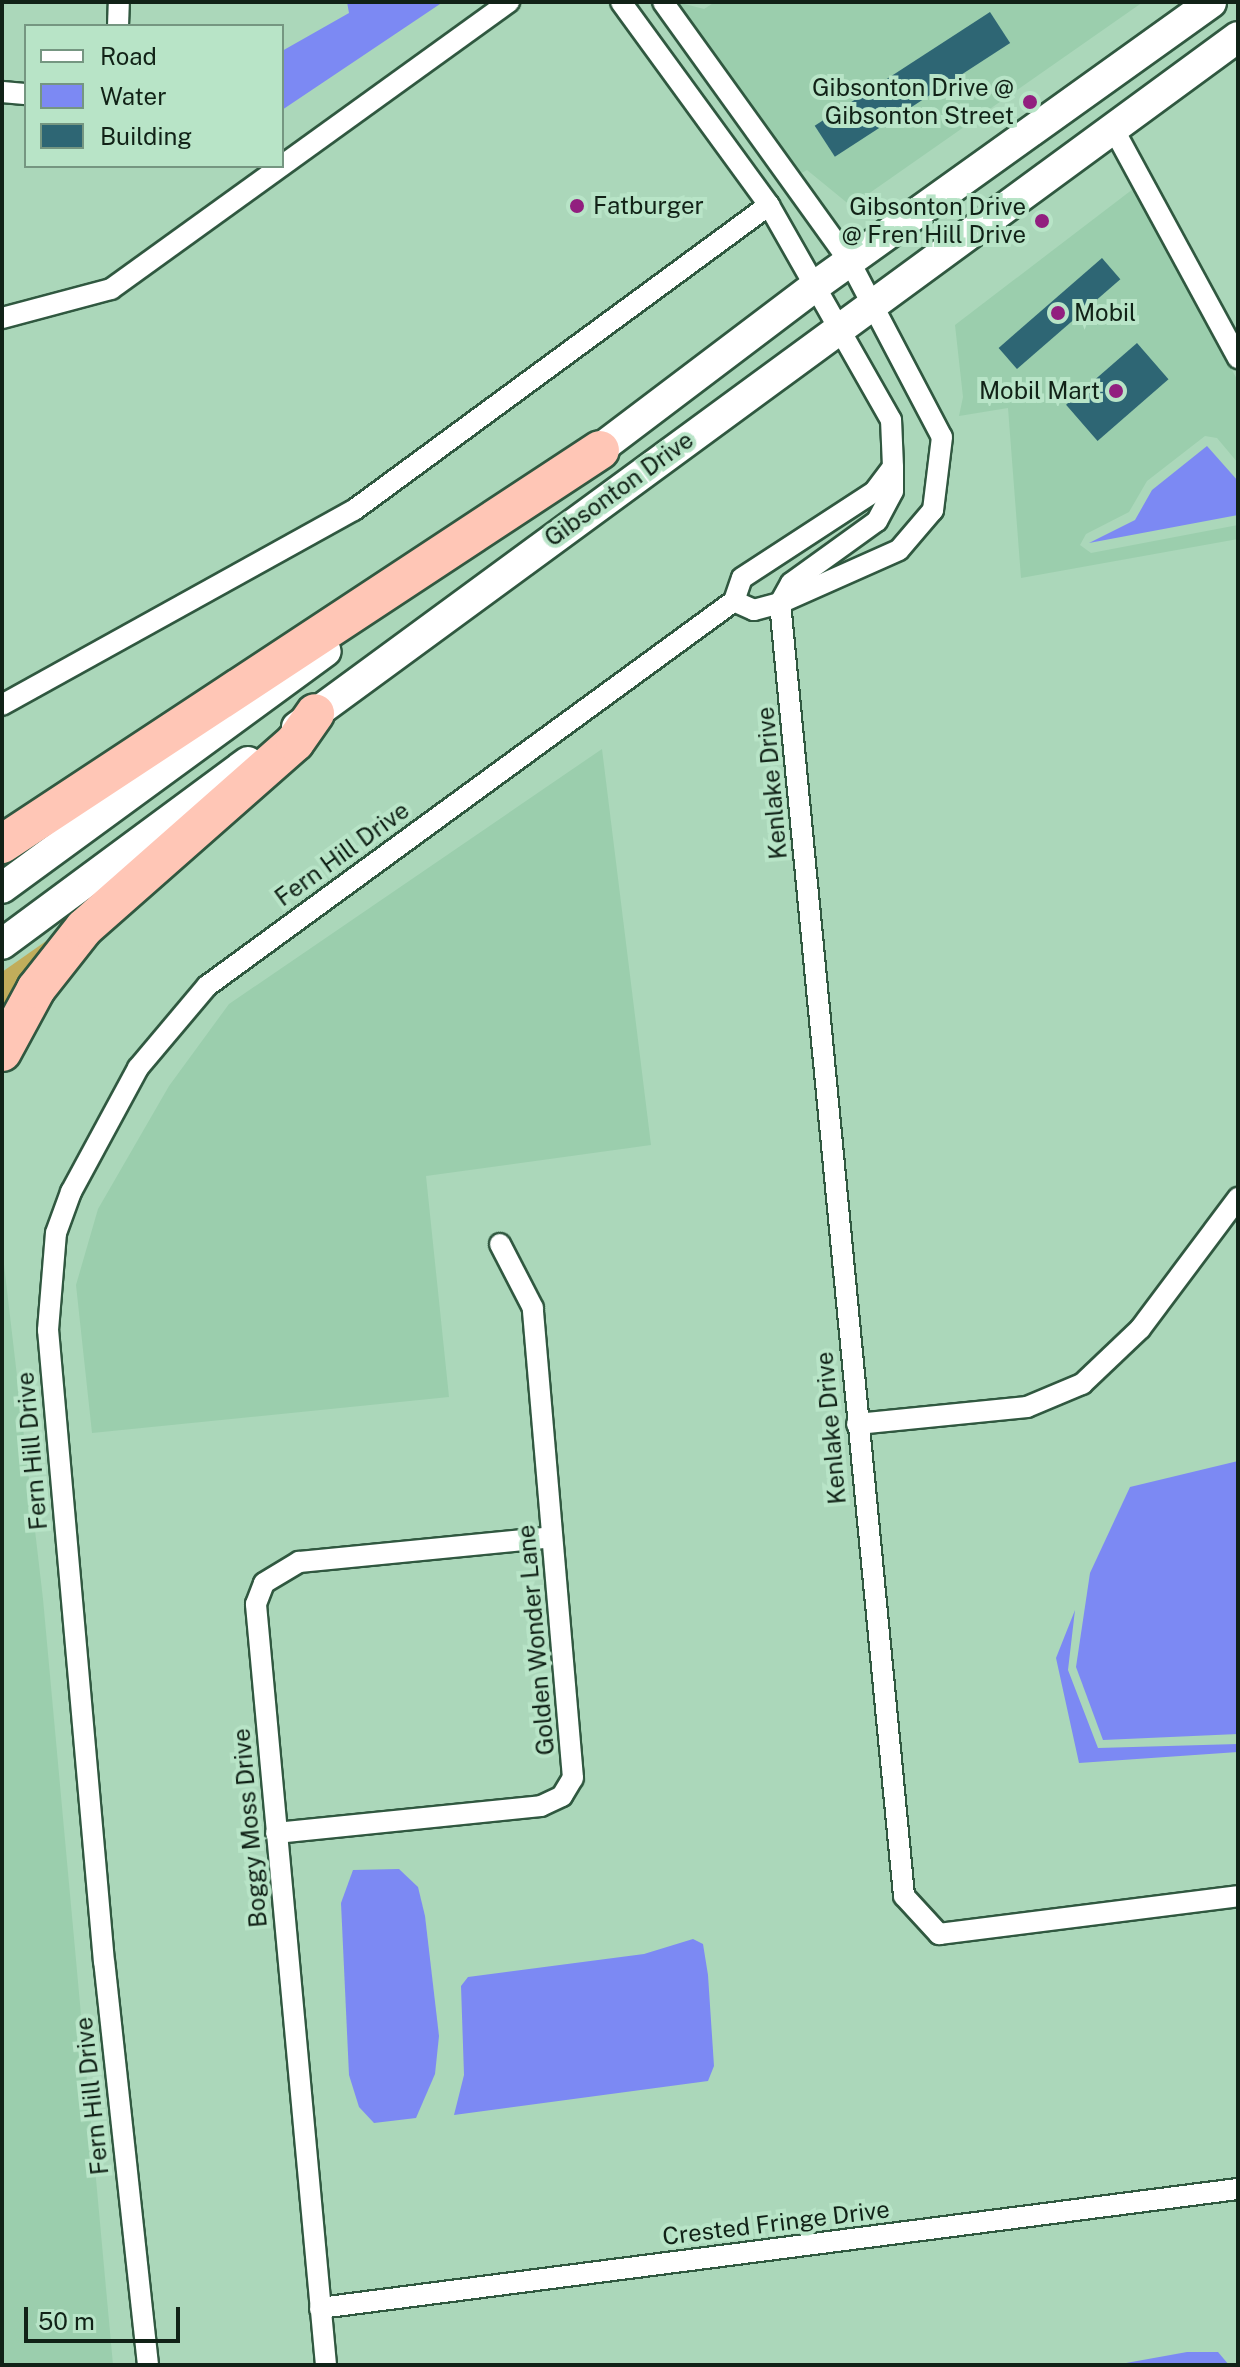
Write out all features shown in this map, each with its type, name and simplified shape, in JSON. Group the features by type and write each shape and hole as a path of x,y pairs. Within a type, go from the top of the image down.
{"highway":[{"path":"2,844 600,450"},
{"path":"2,1052 36,989 84,928 295,742 315,713"}],"main road":[{"name":"Gibsonton Drive","path":"2,888 600,450 815,286 851,264 1211,2"},
{"name":"Gibsonton Drive","path":"2,944 834,329 1238,37"}],"street":[{"path":"118,24 119,2"},
{"path":"284,164 509,2"},
{"path":"621,2 769,205 815,286 834,329 891,420 893,491 877,521 791,583 780,603"},
{"path":"663,2 851,264 874,301 942,437 933,510 899,550 780,603 754,610 734,601"},
{"path":"2,92 24,94"},
{"path":"1113,128 1238,358"},
{"path":"2,318 111,289 279,168"},
{"path":"2,705 354,510 769,205"},
{"name":"Fern Hill Drive","path":"148,2365 104,1962 48,1330 56,1233 138,1068 207,986 734,601 742,578 874,492 893,467"},
{"name":"Kenlake Drive","path":"780,603 904,1896 939,1934 1238,1896"},
{"path":"857,1424 1027,1407 1082,1384 1140,1329 1238,1198"},
{"name":"Golden Wonder Lane","path":"276,1833 541,1806 562,1796 573,1778 575,1753 552,1537 533,1308 500,1244"},
{"name":"Boggy Moss Drive","path":"326,2365 256,1604 264,1583 299,1562 552,1537"},
{"name":"Crested Fringe Drive","path":"320,2308 1238,2189"}],"shaded area":[{"path":"677,2 704,9 715,2 1143,2 851,206 807,170 798,175"},
{"path":"1133,189 1238,381 1238,463 1217,438 1205,436 1147,481 1129,512 1086,534 1080,545 1091,553 1238,525 1238,539 1021,578 1008,408 959,416 963,397 955,325"},
{"path":"602,749 651,1145 426,1176 449,1397 92,1433 76,1285 98,1209 169,1086 229,1004"},
{"path":"59,932 2,1032 2,972"},
{"path":"3,1256 43,1599 113,2365 2,2365"}],"water":[{"path":"347,2 443,2 284,109 284,50 349,13"},
{"path":"1207,446 1238,481 1238,515 1089,543 1135,520 1152,490"},
{"path":"1238,1461 1238,1734 1103,1740 1076,1667 1090,1573 1130,1487"},
{"path":"1075,1610 1068,1670 1098,1748 1238,1744 1238,1752 1079,1763 1056,1658"},
{"path":"399,1869 418,1887 425,1916 439,2036 435,2074 416,2118 374,2123 359,2107 349,2075 341,1903 353,1870"},
{"path":"693,1939 703,1944 708,1975 714,2066 708,2081 454,2115 464,2075 461,1986 468,1977 644,1954"},
{"path":"1187,2352 1218,2352 1229,2365 1115,2365"}],"building":[{"path":"990,12 1010,43 835,157 815,126"},
{"name":"Mobil","path":"1102,258 1120,279 1017,369 999,348"},
{"name":"Mobil Mart","path":"1137,343 1168,379 1098,441 1066,405"}],"place":[{"name":"Gibsonton Drive @ Gibsonton Street","path":"1030,102"},
{"name":"Fatburger","path":"577,206"},
{"name":"Gibsonton Drive @ Fren Hill Drive","path":"1042,221"},
{"name":"Mobil","path":"1058,313"},
{"name":"Mobil Mart","path":"1116,391"}]}
